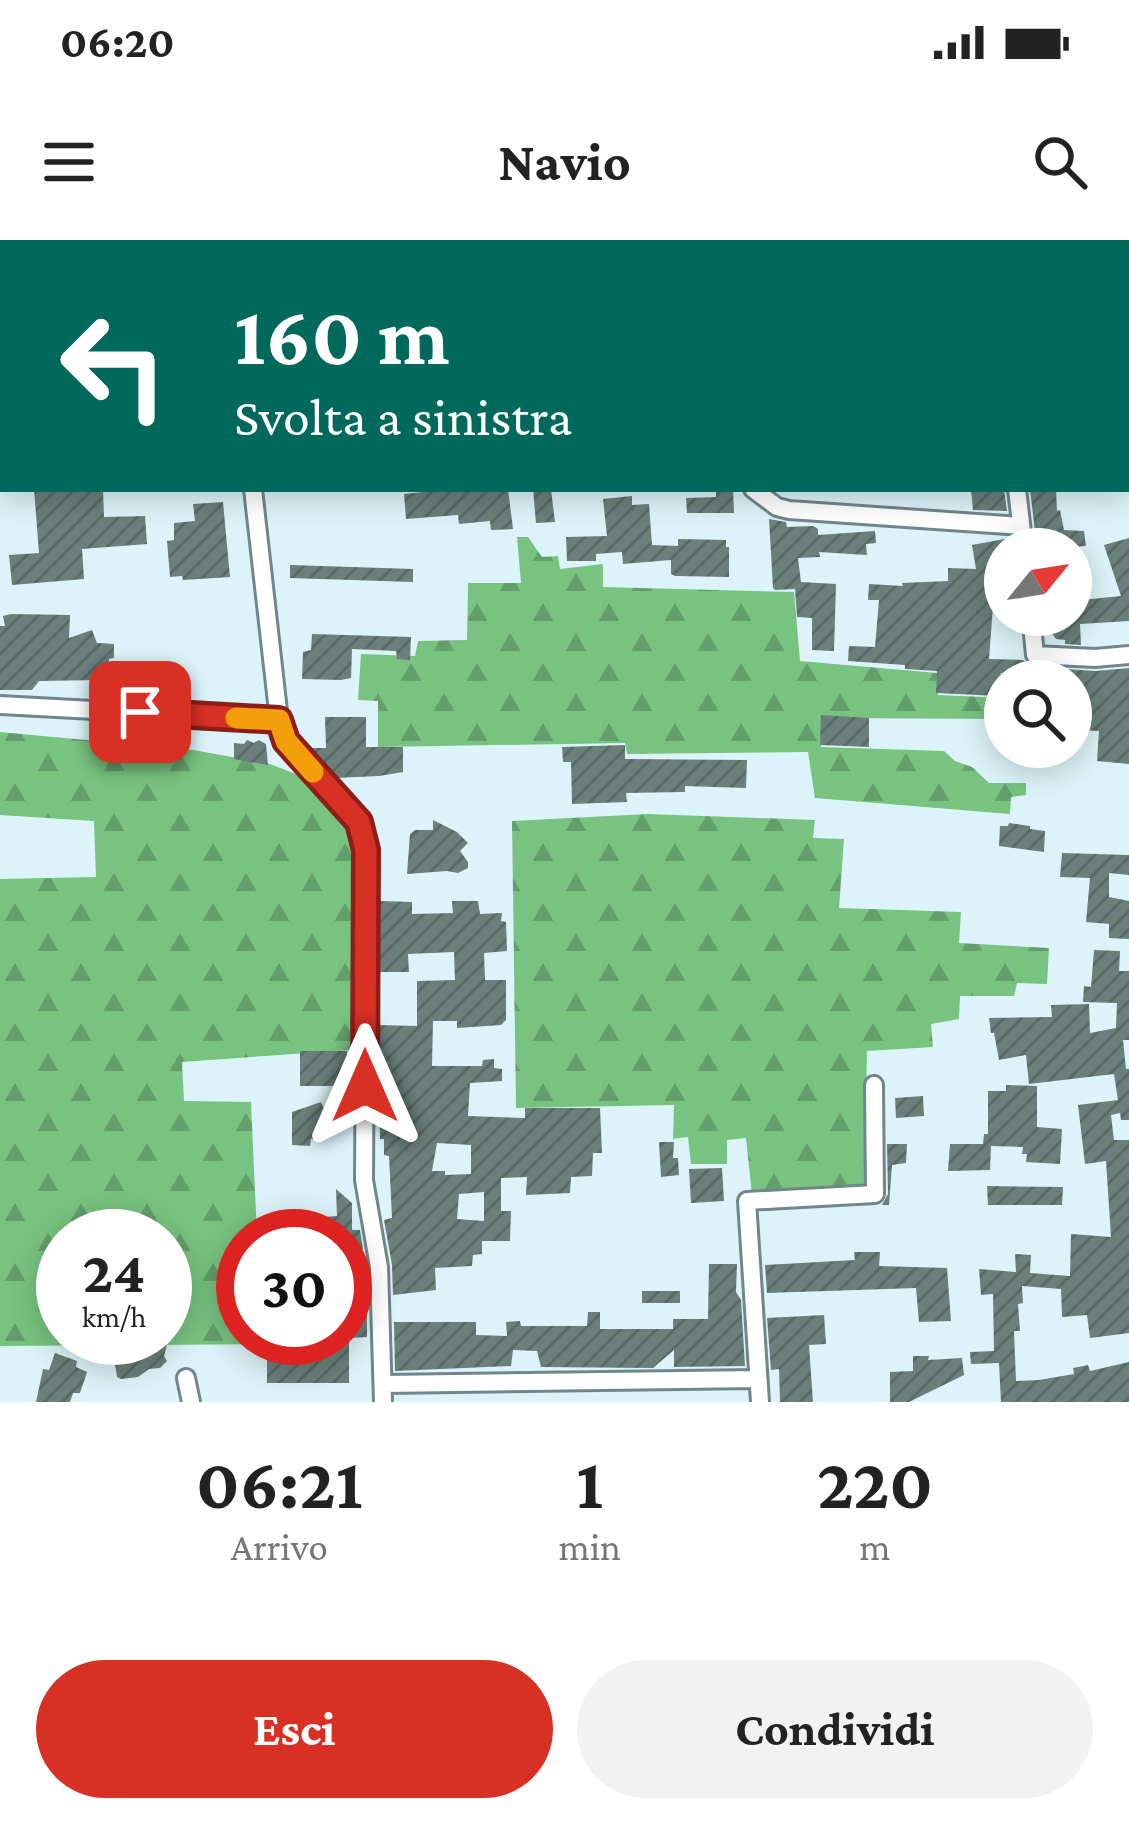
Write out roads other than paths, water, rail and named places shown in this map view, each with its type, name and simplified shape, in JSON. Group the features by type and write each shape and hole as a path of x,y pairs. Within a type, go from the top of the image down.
{"street":[{"path":"253,492 279,720 286,741 359,822 366,850 364,1180 379,1268 383,1393 758,1379"},
{"path":"756,492 789,510 1021,526 1017,492"},
{"path":"1033,636 1035,655 1129,656"},
{"path":"0,705 279,720"},
{"path":"760,1402 747,1201 874,1194 874,1085"},
{"path":"186,1378 191,1402"}]}
